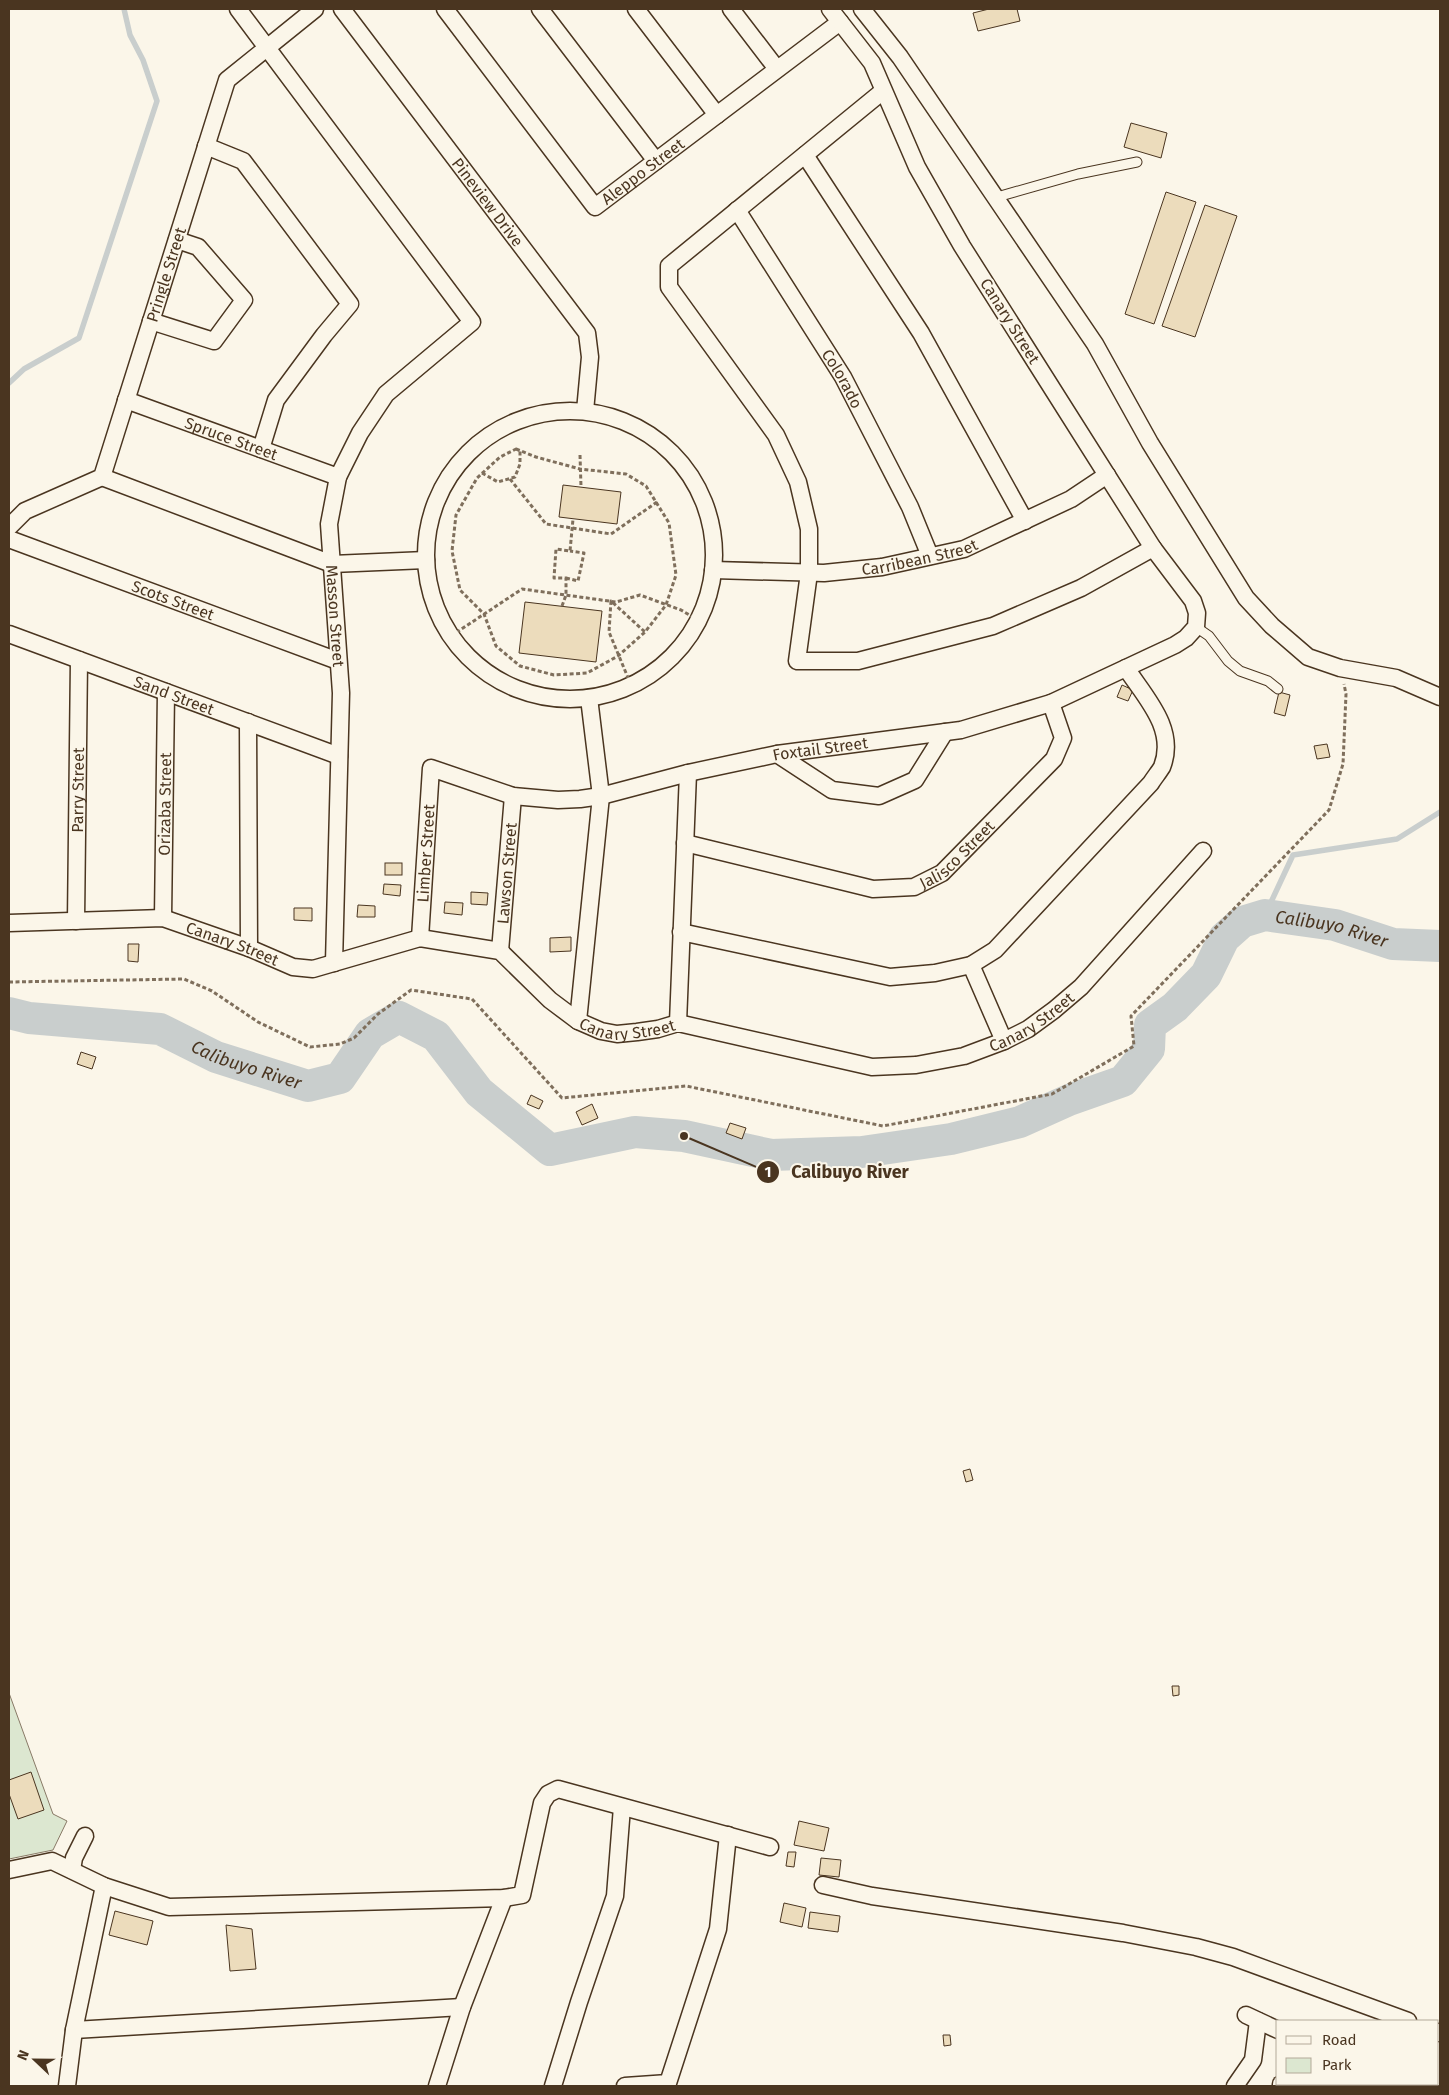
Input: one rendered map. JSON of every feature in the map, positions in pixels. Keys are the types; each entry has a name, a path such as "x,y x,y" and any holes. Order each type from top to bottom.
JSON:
{"street":[{"path":"238,9 268,48"},
{"name":"Pringle Street","path":"102,477 227,80 315,9"},
{"name":"Pineview Drive","path":"342,9 587,333 590,357 585,411"},
{"name":"Aleppo Street","path":"444,9 595,207 777,69 835,15"},
{"path":"540,9 656,161"},
{"path":"636,9 717,115"},
{"path":"731,9 777,69"},
{"path":"862,9 900,57 1095,344 1150,443 1246,598 1299,652 1323,664 1396,678 1440,697"},
{"name":"Canary Street","path":"835,15 872,63 918,167 962,246 1153,548 1193,600 1197,613 1196,627"},
{"name":"Masson Street","path":"268,48 472,322 386,394 360,433 338,477 329,524 341,693 334,963"},
{"path":"883,91 669,266 669,287 776,435 798,482 809,529 808,573 797,661 858,661 992,626 1081,588 1153,548"},
{"path":"206,146 243,161 350,304 324,335 276,400 261,449"},
{"path":"804,155 921,333 1025,521"},
{"name":"Colorado","path":"737,210 843,377 910,507 930,556"},
{"path":"151,321 214,341 244,300 198,248 177,240"},
{"name":"Spruce Street","path":"126,400 338,477"},
{"path":"555,411 585,411 611,416 636,426 664,445 688,471 704,501 712,535 713,570 708,596 698,620 680,647 664,663 631,685 610,693 589,698 549,698 511,686 477,665 450,636 438,612 430,587 426,560 430,523 443,488 464,457 492,433 526,417 555,411"},
{"name":"Carribean Street","path":"713,570 808,573 882,567 964,549 1071,499 1107,474"},
{"path":"9,527 25,511 102,477 332,564 426,560"},
{"name":"Scots Street","path":"9,539 338,661"},
{"name":"Foxtail Street","path":"431,768 513,796 580,800 688,773 777,754 961,730 1051,702 1175,645 1186,638 1196,627"},
{"name":"Sand Street","path":"9,634 339,756"},
{"name":"Parry Street","path":"76,921 79,660"},
{"path":"681,932 890,977 935,973 971,965 995,950 1151,783 1162,767 1166,748 1165,730 1158,715 1126,668"},
{"name":"Orizaba Street","path":"163,918 166,692"},
{"path":"578,1021 602,796 589,698"},
{"name":"Jalisco Street","path":"685,843 873,889 914,887 942,873 1054,759 1063,738 1051,702"},
{"path":"248,722 250,948"},
{"path":"777,754 832,790 879,796 915,780 945,732"},
{"name":"Limber Street","path":"420,938 431,768"},
{"path":"678,1023 688,773"},
{"name":"Lawson Street","path":"500,951 513,796"},
{"name":"Canary Street","path":"9,923 163,918 250,948 293,967 313,969 420,938 500,951 550,1000 578,1021 601,1031 617,1034 658,1029 678,1023 872,1067 916,1065 964,1056 1004,1041 1028,1029 1081,987 1203,851"},
{"path":"971,965 1004,1041"},
{"path":"9,1870 52,1861 104,1886 169,1906 504,1898 522,1895 542,1804 548,1794 558,1789 770,1847"},
{"path":"553,2086 615,1896 622,1807"},
{"path":"625,2086 668,2083 718,1929 728,1835"},
{"path":"72,1870 74,1858 85,1836"},
{"path":"823,1884 872,1896 1123,1933 1196,1947 1233,1957 1405,2020"},
{"path":"67,2086 74,2030 104,1886"},
{"path":"437,2086 462,2007 504,1898"},
{"path":"74,2030 462,2007"},
{"path":"1235,2086 1253,2060 1252,2018 1276,2029"}],"lane":[{"path":"997,198 1078,174 1137,162"},
{"path":"1196,627 1209,636 1228,661 1240,671 1268,682 1278,689"}],"path":[{"path":"516,449 520,450 580,469 626,474 646,486 669,523 676,575 666,605 645,632 618,656 587,673 554,675 520,666 496,646 484,614 460,590 452,551 456,515 476,478 500,457 516,449"},
{"path":"482,474 498,482 515,478 520,464 520,450"},
{"path":"580,455 581,487"},
{"path":"510,479 546,524 574,529 611,534 657,502"},
{"path":"570,551 574,519"},
{"path":"556,549 584,554 578,581 566,578 554,578 556,549"},
{"path":"562,606 566,595 566,578"},
{"path":"450,636 522,589 616,602 640,595 682,610 698,620"},
{"path":"612,601 645,632"},
{"path":"612,601 609,632 631,685"},
{"path":"9,982 184,979 212,991 258,1022 310,1047 340,1044 354,1038 378,1014 411,990 472,999 562,1098 686,1086 883,1126 1052,1094 1134,1046 1132,1016 1330,810 1343,764 1346,694 1340,668"}],"green space":[{"path":"9,1693 53,1814 67,1821 53,1850 9,1859"}],"building":[{"path":"989,9 1017,9 1020,21 978,31 973,13"},
{"path":"1131,123 1167,133 1161,158 1124,147"},
{"path":"1166,192 1196,202 1154,324 1125,314"},
{"path":"1205,205 1237,216 1195,337 1162,326"},
{"path":"563,485 621,492 617,524 559,517"},
{"path":"525,602 602,611 596,662 519,653"},
{"path":"1122,685 1133,690 1128,701 1117,697"},
{"path":"1279,692 1290,695 1285,716 1274,713"},
{"path":"1327,744 1330,757 1317,759 1314,746"},
{"path":"385,863 402,863 402,875 385,875"},
{"path":"384,884 401,885 400,896 383,894"},
{"path":"471,892 488,893 487,905 471,904"},
{"path":"445,902 463,903 462,915 444,913"},
{"path":"358,905 375,906 375,917 357,917"},
{"path":"294,908 312,908 312,921 294,920"},
{"path":"571,937 571,951 550,952 550,938"},
{"path":"128,944 139,944 138,962 128,961"},
{"path":"81,1052 96,1057 92,1069 77,1064"},
{"path":"531,1095 543,1101 539,1109 527,1104"},
{"path":"592,1104 598,1118 582,1125 576,1112"},
{"path":"730,1123 746,1128 742,1139 726,1133"},
{"path":"970,1469 973,1480 966,1482 963,1471"},
{"path":"1172,1686 1179,1686 1179,1695 1173,1696"},
{"path":"31,1772 44,1810 18,1819 9,1794 9,1780"},
{"path":"799,1821 829,1828 824,1851 794,1845"},
{"path":"788,1852 796,1852 794,1867 786,1866"},
{"path":"821,1858 841,1860 839,1877 819,1875"},
{"path":"784,1903 806,1908 802,1927 780,1922"},
{"path":"115,1911 153,1921 147,1945 109,1935"},
{"path":"810,1912 840,1916 838,1932 808,1928"},
{"path":"226,1925 252,1929 256,1969 230,1971"},
{"path":"943,2035 950,2035 951,2045 944,2046"}],"waterway":[{"path":"9,383 24,369 79,338 157,101 143,60 130,35 124,9"},
{"path":"1265,915 1293,855 1397,839 1440,812"},
{"name":"Calibuyo River","path":"9,1013 29,1018 160,1029 216,1057 308,1086 340,1078 370,1034 399,1017 436,1036 479,1092 550,1150 635,1132 684,1136 771,1155 862,1152 951,1139 1020,1122 1069,1100 1123,1081 1149,1049 1150,1025 1175,1007 1206,975 1224,938 1242,922 1265,915 1335,925 1393,944 1440,946"}],"place":[{"name":"Calibuyo River","path":"684,1136"}]}
